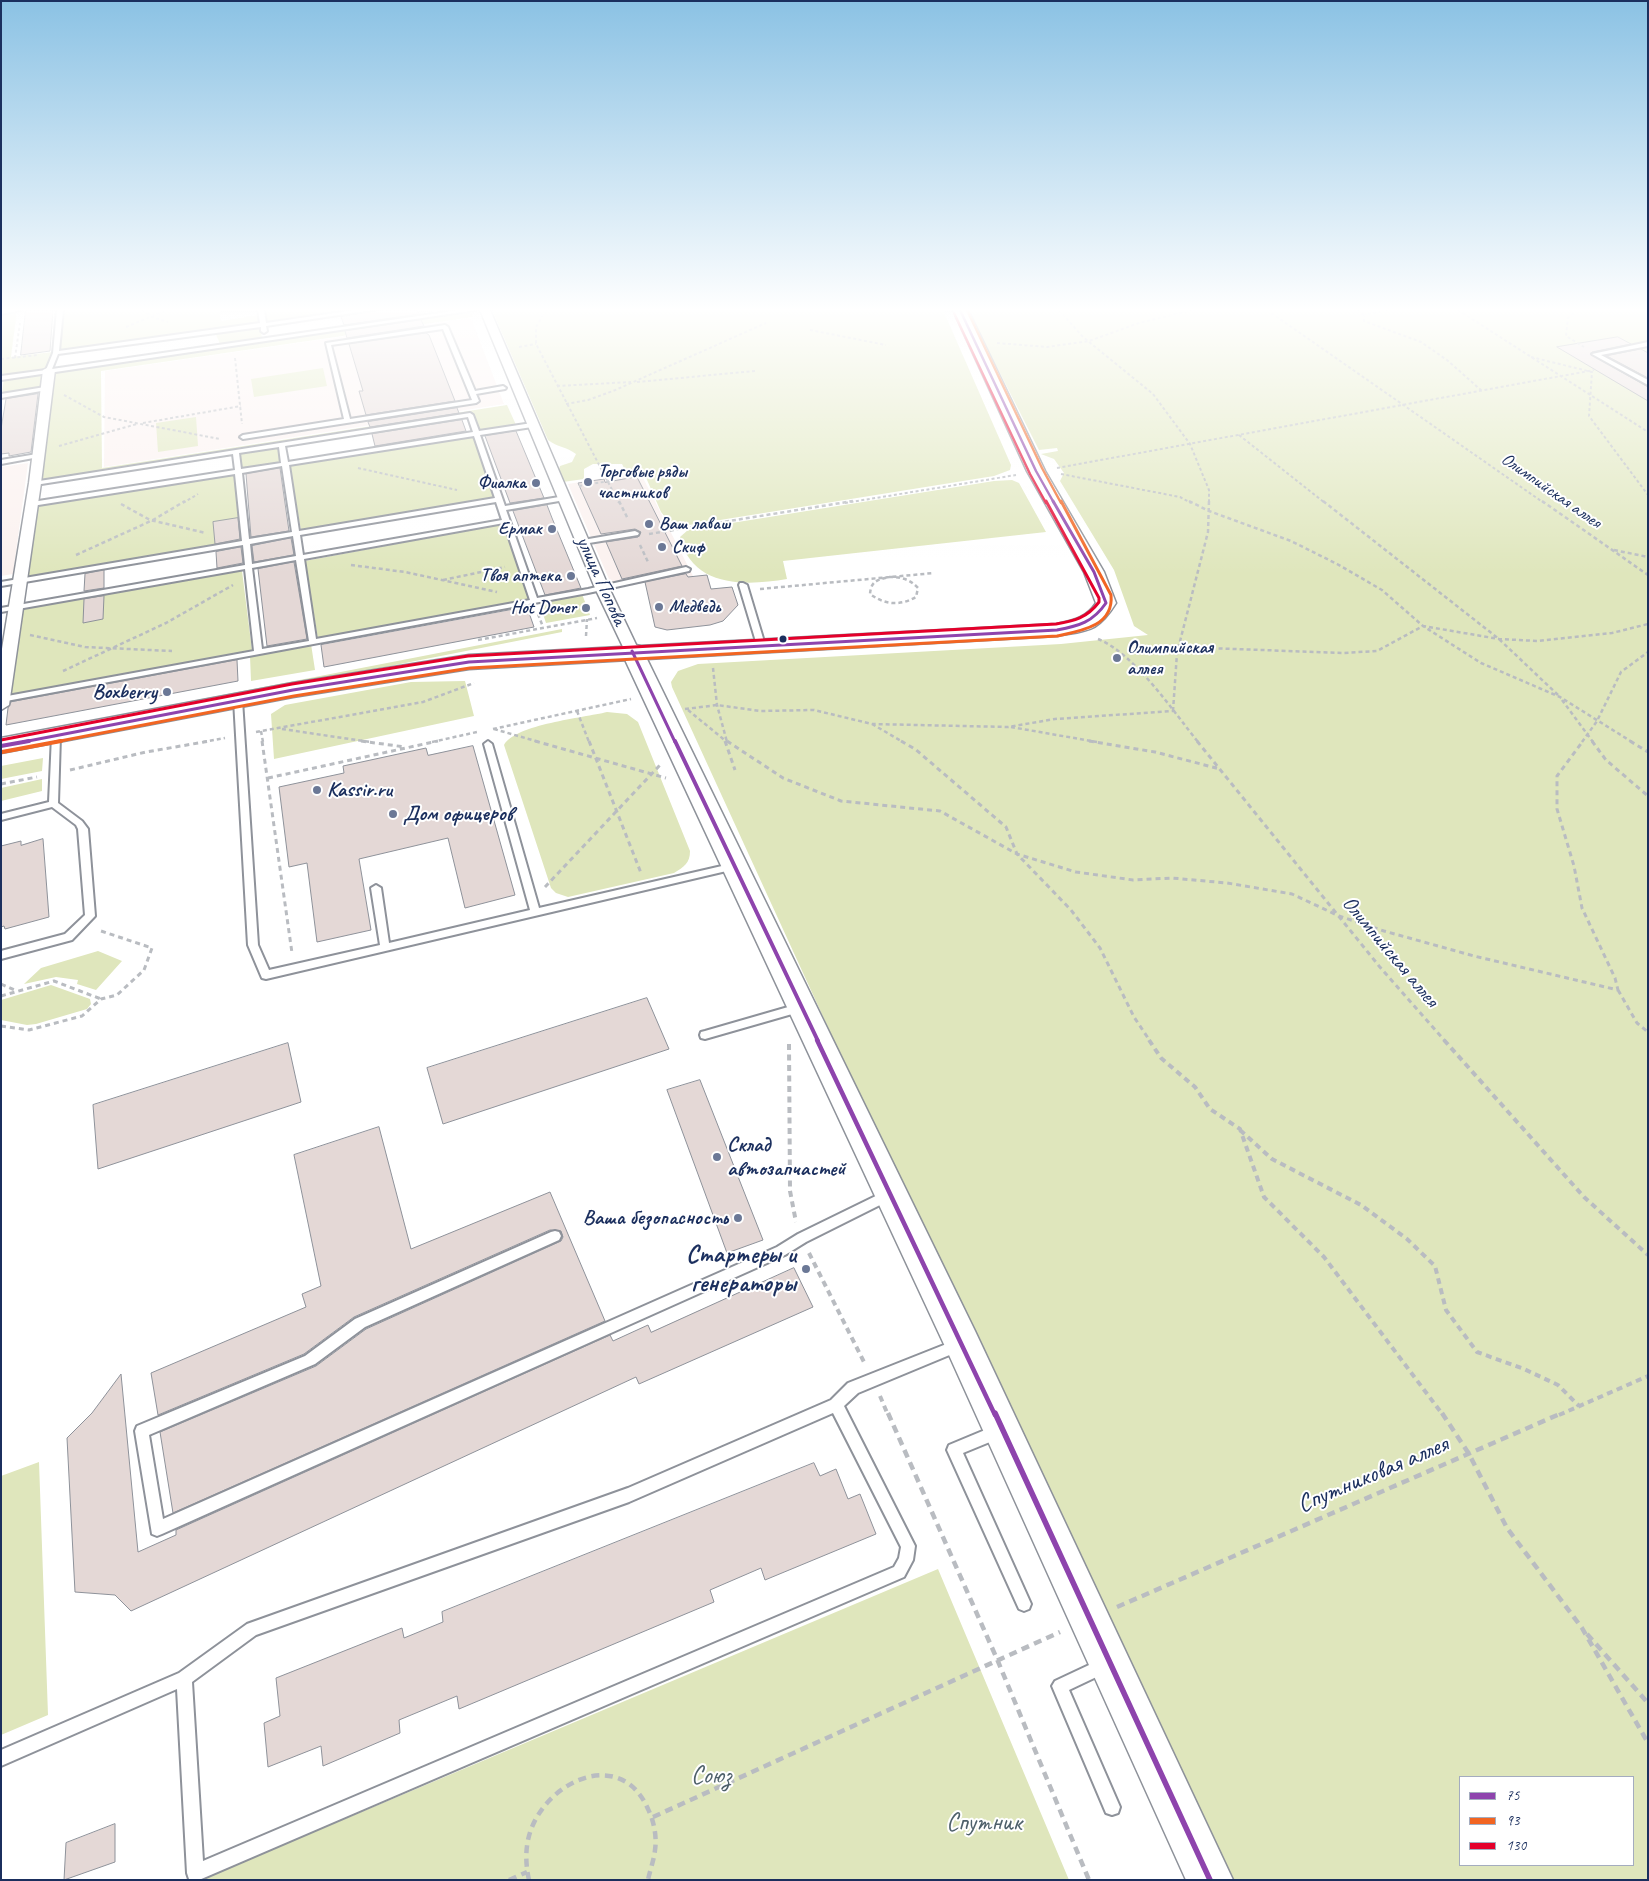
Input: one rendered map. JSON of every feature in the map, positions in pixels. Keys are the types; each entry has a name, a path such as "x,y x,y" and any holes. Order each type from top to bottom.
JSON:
{"main road":[{"path":"1,746 238,700 469,662 1072,628 1086,624 1097,617 1106,603 1105,596 1094,572 1036,471 1001,398"},
{"name":"улица Попова","path":"632,652 650,700 736,866 791,1010 891,1194 1111,1662 1210,1880"}],"street":[{"path":"2,698 5,660 21,580 35,483 45,398"},
{"name":"улица Попова","path":"521,398 602,588 632,652"}],"lane":[{"path":"342,398 348,421"},
{"path":"243,437 476,402 474,398"},
{"path":"35,483 470,415 534,601"},
{"path":"32,504 532,426"},
{"path":"282,444 313,642"},
{"path":"236,452 258,652"},
{"path":"1,468 2,462 38,454"},
{"path":"502,509 565,498"},
{"path":"1,584 499,499"},
{"path":"1,610 506,521"},
{"path":"583,542 635,533"},
{"path":"2,698 534,601 686,569"},
{"path":"744,588 760,645"},
{"path":"238,700 253,945 266,975 736,866"},
{"path":"53,804 56,736"},
{"path":"488,744 536,913"},
{"path":"1,817 53,804"},
{"path":"1,956 68,937 84,925 90,916 82,826 53,804"},
{"path":"376,888 385,948"},
{"path":"705,1035 791,1010"},
{"path":"555,1236 360,1323 310,1360 142,1431 157,1529 781,1251 802,1238 891,1194"},
{"path":"1,1758 184,1678 252,1629 629,1494 836,1405 853,1388 962,1344"},
{"path":"184,1678 195,1874 899,1572 906,1560 908,1546 836,1405"},
{"path":"1003,1430 954,1450 1024,1604"},
{"path":"1111,1662 1060,1686 1112,1807"}],"path":[{"path":"67,398 104,417 206,435 243,445 240,398"},
{"path":"563,398 606,478"},
{"path":"566,404 591,398"},
{"path":"1008,727 1056,719 1174,711 1177,653 1208,532 1209,490 1190,444 1155,398"},
{"name":"Олимпийская аллея","path":"1394,398 1648,575"},
{"path":"645,535 1036,471 1447,398"},
{"path":"1590,398 1589,416 1648,495"},
{"path":"1593,398 1648,432"},
{"path":"38,454 140,424 241,406"},
{"path":"1238,435 1499,639 1560,697 1606,760 1648,796"},
{"path":"318,459 499,499"},
{"path":"1036,471 1074,475 1150,493 1180,497 1209,511 1291,541 1337,564 1382,590 1423,626 1481,663 1560,697 1648,752"},
{"path":"74,556 153,520 238,472"},
{"path":"574,487 608,481"},
{"path":"107,492 129,512 153,520 246,542"},
{"path":"1610,549 1648,558"},
{"path":"348,564 405,572 534,601"},
{"path":"439,580 521,564"},
{"path":"744,588 934,573"},
{"path":"889,577 904,578 915,584 918,588 916,597 898,604 889,604 870,594 871,585 875,581 889,577"},
{"path":"61,672 166,623 250,578"},
{"path":"1177,653 1207,648 1343,653 1377,651 1423,626 1499,639 1538,641 1612,633 1648,624"},
{"name":"Олимпийская аллея","path":"1072,628 1108,642 1144,675 1379,966 1584,1197 1648,1255"},
{"path":"12,631 85,647 179,652"},
{"path":"711,648 717,705 735,770"},
{"path":"1648,652 1621,672 1597,721 1557,776 1557,809 1574,866 1582,908 1615,978 1618,990 1637,1023 1648,1032"},
{"path":"1,784 55,774 146,752 423,702 481,681"},
{"path":"650,700 727,742 776,774 803,786 842,801 940,811 1017,854 1076,872 1133,880 1172,878 1208,881 1292,894 1339,916 1474,956 1618,990"},
{"path":"489,730 577,710 650,700 717,705 760,711 814,710 872,724 1008,727 1155,752 1220,769"},
{"path":"577,710 647,887"},
{"path":"872,724 915,749 1006,827 1017,854 1071,910 1100,948 1134,1016 1161,1058 1195,1087 1210,1109 1240,1129 1272,1159 1361,1205 1407,1239 1435,1266 1446,1310 1477,1352 1524,1369 1558,1385 1579,1406"},
{"path":"279,728 408,747"},
{"path":"494,729 667,779"},
{"path":"262,731 294,968"},
{"path":"268,778 484,731"},
{"path":"533,900 665,759"},
{"path":"1,1026 29,1030 82,1016 101,999 117,995 144,970 152,948 84,925"},
{"path":"1,996 54,981 101,999"},
{"path":"1,984 17,992"},
{"path":"791,1010 786,1025 789,1043 790,1191 794,1216 802,1238 873,1381 997,1659 1089,1880"},
{"path":"1240,1129 1264,1197 1324,1256 1427,1391 1469,1454 1508,1528 1582,1628 1648,1703"},
{"name":"Спутниковая аллея","path":"1114,1608 1648,1376"},
{"path":"1582,1628 1648,1743"},
{"path":"653,1817 997,1659 1068,1629"},
{"path":"529,1880 527,1872 527,1845 535,1820 549,1799 566,1783 587,1774 608,1774 627,1781 644,1796 653,1817 657,1842 653,1867 648,1880"},
{"path":"509,1880 527,1872"}],"shaded area":[{"path":"105,398 502,398 504,404 104,467"},
{"path":"28,463 13,574 1,576 1,467"},
{"path":"640,472 693,576 612,586 568,484"}],"green space":[{"path":"47,398 101,398 102,468 507,405 517,427 480,433 472,414 38,482"},
{"path":"530,398 982,398 1011,465 1010,470 994,476 689,525 672,526 661,512 644,473 626,472 622,464 593,464 584,469 584,479 563,482 558,473 560,466 572,462 576,454 548,440"},
{"path":"1013,398 1648,398 1648,1880 1231,1880 875,1130 672,687 671,682 678,671 698,664 1061,644 1148,635 1134,626 1114,570 1060,481 1064,473 1054,459 1041,454 1058,451 1057,448 1039,450"},
{"path":"196,417 198,446 158,452 156,423"},
{"path":"473,437 496,498 301,530 289,466"},
{"path":"280,446 281,464 240,471 239,452"},
{"path":"236,474 243,541 24,577 35,506"},
{"path":"1012,480 1019,483 1046,532 783,561 787,579 755,583 723,580 708,575 696,566 686,554 680,537 688,530 994,481"},
{"path":"502,524 532,599 318,639 305,561"},
{"path":"242,571 252,650 7,696 21,609"},
{"path":"582,594 590,615 546,623 539,602"},
{"path":"562,629 562,632 1,743 1,738"},
{"path":"311,644 315,670 251,681 250,656"},
{"path":"465,681 474,716 274,759 271,714 285,705 411,682"},
{"path":"607,712 627,714 638,722 690,855 686,864 674,873 568,897 556,893 551,888 504,745 511,738 536,727"},
{"path":"43,758 42,771 1,779 1,766"},
{"path":"42,779 42,791 1,801 1,788"},
{"path":"98,951 122,961 96,990 77,984 78,980 56,977 24,984 41,968"},
{"path":"51,985 90,999 91,1004 87,1009 36,1024 27,1025 1,1020 1,1000"},
{"path":"39,1462 48,1715 1,1735 1,1476"},
{"name":"Союз","path":"938,1569 1069,1880 200,1880"}],"building":[{"path":"38,398 31,452 9,456 9,453 1,454 1,429 6,399"},
{"path":"361,398 454,398 455,401 366,415"},
{"path":"457,408 459,413 370,427 368,422"},
{"path":"462,420 466,431 375,446 372,434"},
{"path":"516,431 544,498 510,503 485,436"},
{"path":"280,468 289,531 251,537 246,474"},
{"path":"637,477 682,566 622,579 606,542 638,537 641,532 635,529 601,534 578,483 604,479 605,482"},
{"path":"547,505 581,588 545,595 513,511"},
{"path":"238,518 240,539 215,544 213,522"},
{"path":"291,538 294,555 254,562 252,546"},
{"path":"241,547 243,563 217,568 216,552"},
{"path":"294,562 307,639 267,646 258,569"},
{"path":"104,570 104,588 84,591 85,574"},
{"path":"686,574 688,577 707,575 711,589 732,587 738,605 723,621 710,625 667,630 655,627 645,582"},
{"path":"104,596 103,619 83,623 84,599"},
{"path":"527,607 534,627 324,667 321,645"},
{"path":"237,660 238,681 6,725 8,708 11,702"},
{"path":"473,746 515,895 465,908 448,838 359,859 371,930 317,942 307,863 289,867 279,787 344,773 343,766 426,748 428,755"},
{"path":"43,839 49,917 5,929 4,926 1,927 1,846 21,841 21,845"},
{"path":"647,998 669,1049 443,1124 427,1068"},
{"path":"288,1043 301,1102 98,1169 93,1105"},
{"path":"700,1080 763,1240 727,1253 667,1090"},
{"path":"379,1127 411,1249 550,1192 605,1321 173,1513 160,1432 316,1366 366,1329 561,1241 563,1237 561,1231 550,1230 354,1317 304,1354 158,1415 151,1373 306,1307 302,1294 321,1286 294,1155"},
{"path":"794,1268 813,1307 639,1384 636,1377 131,1611 115,1595 75,1592 67,1438 92,1413 121,1374 138,1552 176,1535 176,1530 610,1335 613,1341 648,1325 651,1332"},
{"path":"814,1463 820,1476 836,1469 848,1499 860,1494 876,1534 765,1580 761,1568 710,1590 714,1602 459,1709 457,1696 399,1720 400,1733 323,1766 321,1746 268,1767 264,1723 280,1716 276,1678 402,1628 404,1638 443,1622 442,1612"},
{"path":"115,1824 115,1862 64,1880 66,1843"}],"transit line":[{"name":"130","path":"1,740 292,684 468,656 1056,624 1086,616 1095,608 1099,598 1088,575 1030,474 994,398"},
{"name":"75","path":"1,746 293,690 469,662 1057,630 1086,623 1096,616 1106,603 1094,572 1036,471 1001,398"},
{"name":"93","path":"2,752 294,696 470,668 1057,636 1088,630 1101,622 1112,605 1111,595 1099,569 1042,468 1009,398"},
{"name":"75","path":"632,651 962,1343 1210,1880"}],"place":[{"name":"Торговые ряды частников","path":"588,482"},
{"name":"Фиалка","path":"536,483"},
{"name":"Ваш лаваш","path":"649,524"},
{"name":"Ермак","path":"552,529"},
{"name":"Скиф","path":"662,547"},
{"name":"Твоя аптека","path":"571,576"},
{"name":"Медведь","path":"659,607"},
{"name":"Hot Doner","path":"586,608"},
{"name":"Олимпийская аллея","path":"1117,658"},
{"name":"Boxberry","path":"167,692"},
{"name":"Kassir.ru","path":"317,790"},
{"name":"Дом офицеров","path":"393,814"},
{"name":"Склад автозапчастей","path":"717,1157"},
{"name":"Ваша безопасность","path":"738,1218"},
{"name":"Стартеры и генераторы","path":"806,1269"}],"park label":[{"name":"Спутник","path":"984,1823"}]}
